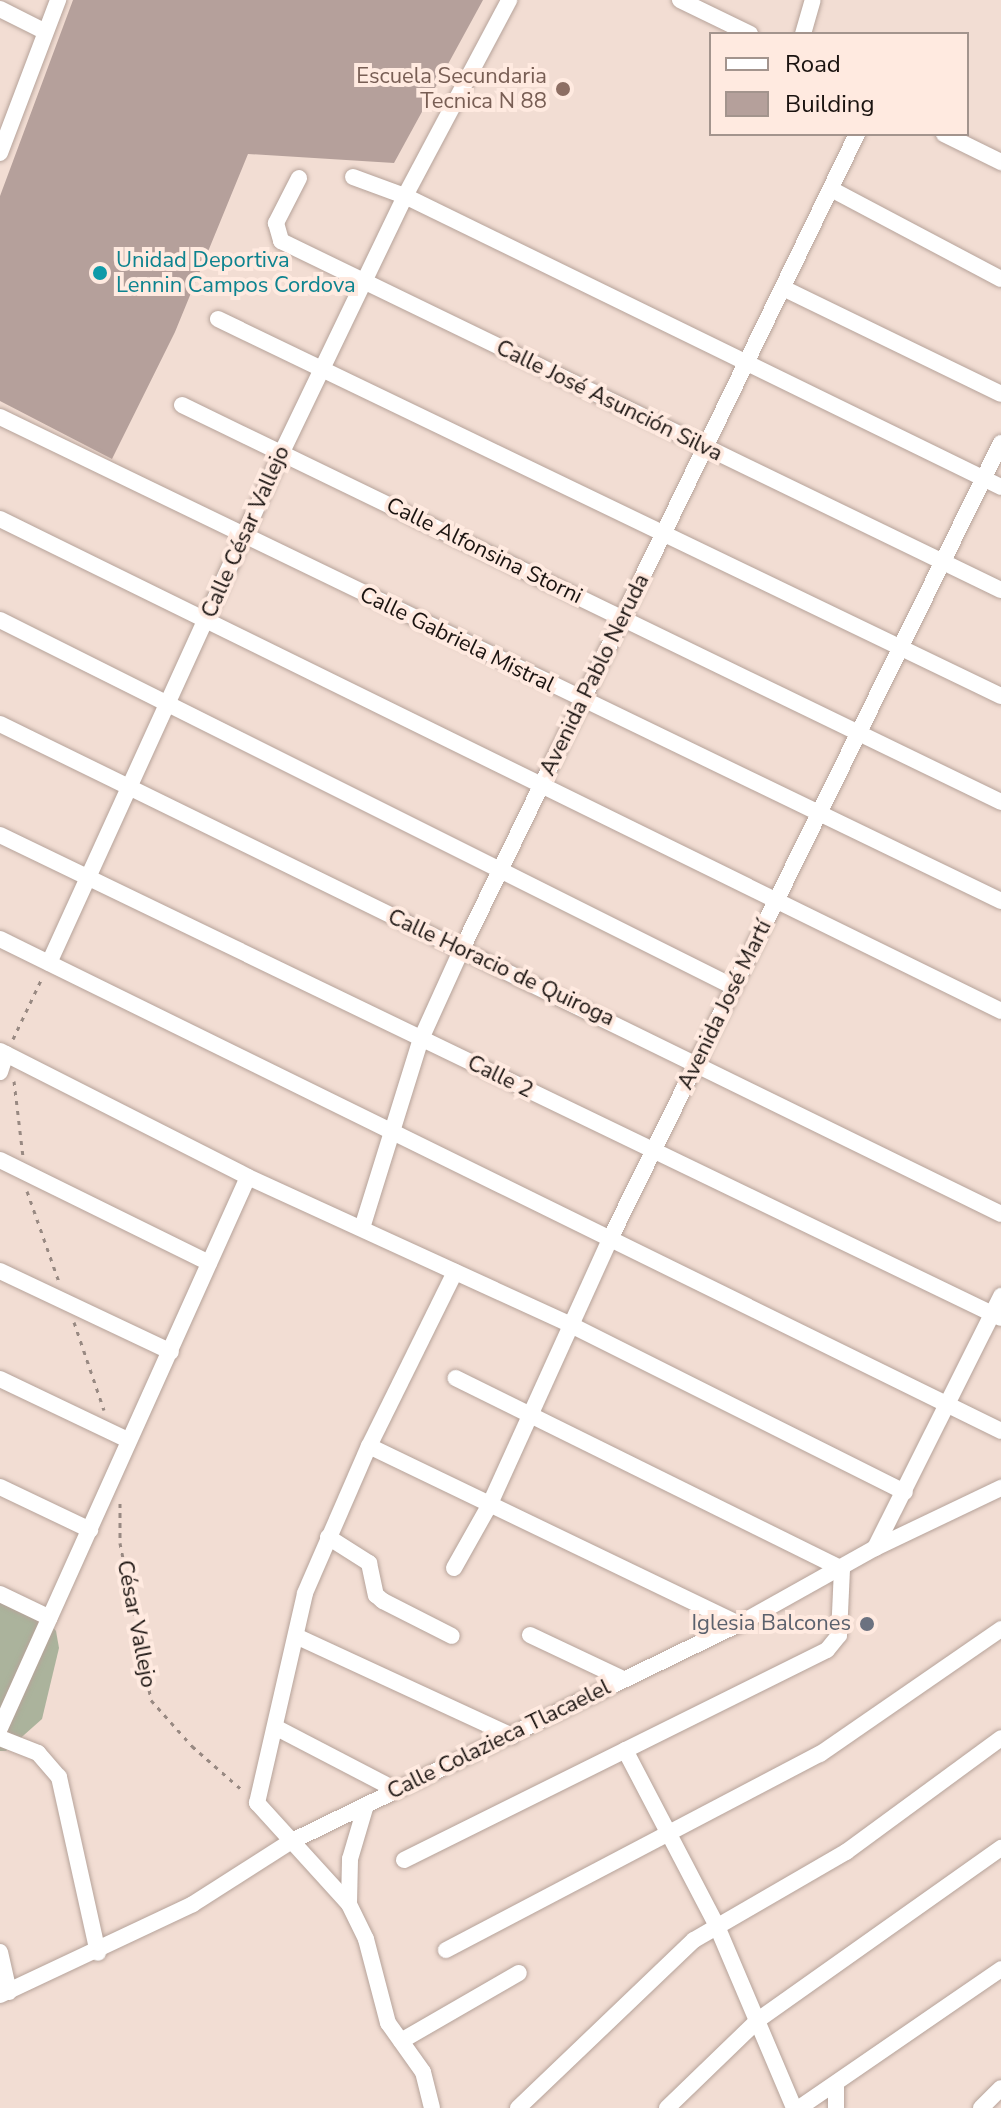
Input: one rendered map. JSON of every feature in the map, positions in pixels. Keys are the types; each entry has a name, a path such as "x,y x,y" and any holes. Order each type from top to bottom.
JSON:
{"street":[{"path":"0,153 8,111 58,0"},
{"name":"Calle César Vallejo","path":"49,963 282,452 366,283 405,196 509,0"},
{"path":"680,0 746,32"},
{"path":"804,32 813,0"},
{"path":"0,9 46,32"},
{"name":"Avenida Pablo Neruda","path":"362,1228 421,1039 856,136"},
{"path":"948,136 1001,162"},
{"path":"353,177 405,196 1001,487"},
{"name":"Calle José Asunción Silva","path":"299,178 275,232 281,241 1001,590"},
{"path":"831,189 1001,279"},
{"path":"783,288 1001,394"},
{"path":"218,319 1001,696"},
{"name":"Calle Alfonsina Storni","path":"182,405 1001,802"},
{"name":"Calle Gabriela Mistral","path":"0,417 1001,901"},
{"name":"Avenida José Martí","path":"454,1568 489,1506 609,1241 1001,443"},
{"path":"7,522 205,622 542,784 775,903 1001,1011"},
{"path":"0,620 166,706 502,868 734,987"},
{"name":"Calle Horacio de Quiroga","path":"0,724 461,951 698,1061 1001,1214"},
{"name":"Calle 2","path":"0,835 997,1315"},
{"path":"0,939 391,1129 609,1241 949,1402 1001,1431"},
{"path":"2,1061 573,1326 905,1492"},
{"path":"0,1160 209,1263"},
{"path":"0,1728 90,1530 121,1438 171,1352 248,1177"},
{"path":"0,1271 171,1352"},
{"path":"432,2108 423,2072 388,2023 379,1977 349,1904 257,1803 298,1637 305,1593 369,1446 455,1272"},
{"path":"875,1548 997,1315 1001,1296"},
{"path":"404,1860 835,1644 842,1569 456,1378"},
{"path":"0,1379 121,1438"},
{"path":"369,1446 739,1624"},
{"path":"0,1487 90,1530"},
{"name":"Calle Colazieca Tlacaelel","path":"4,1993 98,1953 193,1904 290,1842 739,1624 875,1548 1001,1488"},
{"path":"328,1537 369,1563 376,1595 383,1601 452,1636"},
{"path":"0,1594 50,1618"},
{"path":"446,1950 820,1754 1001,1629"},
{"path":"530,1635 623,1679"},
{"path":"298,1637 512,1736"},
{"path":"277,1728 396,1790"},
{"path":"0,1738 38,1753 59,1777 98,1953"},
{"path":"518,2108 676,1955 716,1924 846,1852 1001,1738"},
{"path":"625,1750 673,1833 796,2108 836,2084 1001,1969"},
{"path":"349,1904 350,1859 366,1805"},
{"path":"667,2108 758,2020 1001,1848"},
{"path":"0,1952 4,1993"},
{"path":"401,2041 519,1973"},
{"path":"836,2084 836,2108"},
{"path":"985,2107 1001,2088"}],"path":[{"path":"49,963 2,1061 18,1086 28,1205 121,1438"},
{"name":"César Vallejo","path":"120,1496 120,1543 151,1700 192,1746 257,1803"}],"green space":[{"path":"0,1594 45,1617 56,1631 59,1648 42,1719 6,1751 0,1751"}],"building":[{"name":"Unidad Deportiva Lennin Campos Cordova","path":"73,0 483,0 394,163 248,154 175,332 112,459 0,401 0,196"}],"place":[{"name":"Escuela Secundaria Tecnica N 88","path":"563,89"},
{"name":"Unidad Deportiva Lennin Campos Cordova","path":"100,273"},
{"name":"Iglesia Balcones","path":"867,1624"}]}
